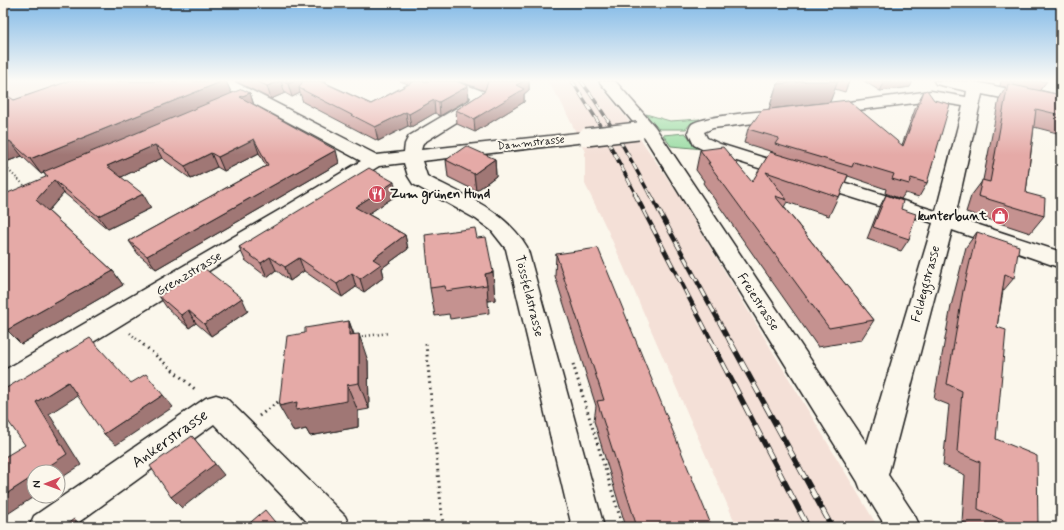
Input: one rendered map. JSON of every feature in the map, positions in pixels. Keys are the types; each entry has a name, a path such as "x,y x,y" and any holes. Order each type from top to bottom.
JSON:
{"street":[{"path":"270,106 374,161 413,155 413,143 418,137 472,106"},
{"name":"Freiestrasse","path":"625,106 644,131 904,527"},
{"path":"854,106 710,124 698,128 696,132 700,141 714,148 944,220 1061,260"},
{"name":"Feldeggstrasse","path":"872,480 944,220 971,106"},
{"name":"Dammstrasse","path":"413,155 644,131"},
{"name":"Tössfeldstrasse","path":"413,155 417,175 420,180 483,214 498,226 516,247 588,527"},
{"name":"Grenzstrasse","path":"3,384 114,319 374,161"},
{"name":"Ankerstrasse","path":"45,527 216,407 334,527"}],"path":[{"path":"3,165 28,189"},
{"path":"114,319 216,407"},
{"path":"352,338 389,333"},
{"path":"426,344 443,527"},
{"path":"572,361 623,527"},
{"path":"240,431 283,398"}],"shaded area":[{"path":"3,106 12,106 3,109"},
{"path":"563,106 616,106 627,119 680,197 878,527 737,527 608,231 585,184 585,151"}],"green space":[{"path":"646,114 670,121 700,119 691,123 686,129 660,129 657,128"},
{"path":"685,133 695,144 704,149 671,146 663,135"}],"building":[{"path":"3,106 162,106 30,159 10,141 3,144"},
{"path":"202,106 256,106 336,150 147,256 129,241 268,165 254,139 218,157 211,153 185,166 155,145 107,166 143,194 98,216 54,180 36,200 113,271 7,330 3,325 3,195 48,176 43,172"},
{"path":"334,106 424,106 409,114 406,112 375,127"},
{"path":"463,106 496,106 474,119 456,110"},
{"path":"799,106 855,106 903,146 918,106 949,106 927,183 911,178 909,184 892,179 894,174 854,162 852,167 775,144 779,138 748,129 762,110"},
{"path":"1004,106 1061,106 1061,115 1036,109 1026,193 1045,198 1044,216 978,196 982,180 990,182"},
{"path":"466,146 495,159 474,174 446,160"},
{"path":"723,147 752,182 770,152 848,175 839,197 766,172 787,200 775,196 874,320 829,328 700,150"},
{"path":"369,168 394,182 355,207 405,235 373,259 381,264 360,279 352,273 337,284 299,258 285,267 270,257 261,263 239,247"},
{"path":"886,195 903,201 901,209 916,214 909,239 873,227"},
{"path":"475,228 477,238 486,237 493,272 485,274 487,285 446,291 445,286 430,288 425,235"},
{"path":"977,232 1019,246 1014,278 1005,274 997,327 1006,330 996,439 1037,456 1038,527 1017,527 978,509 980,462 957,452 962,391 947,384 963,291"},
{"path":"598,248 712,527 637,527 597,401 604,400 556,254"},
{"path":"204,268 242,298 204,324 188,310 181,315 159,296"},
{"path":"349,321 349,335 359,334 359,383 347,385 347,401 296,410 297,402 279,406 287,336 305,333 305,328"},
{"path":"90,338 131,383 146,374 163,395 104,434 68,382 36,402 67,454 52,464 26,464 26,481 3,496 3,458 25,445 3,414 3,390"},
{"path":"192,436 215,464 171,497 150,466"},
{"path":"265,510 279,527 245,527"},
{"path":"74,519 79,527 63,527"}],"railway":[{"path":"588,106 597,120 636,195"},
{"path":"598,106 626,151 650,195"},
{"path":"635,194 712,342"},
{"path":"650,194 730,342"},
{"path":"711,341 808,527"},
{"path":"730,341 832,527"}],"place":[{"name":"Zum grünen Hund","path":"377,194"},
{"name":"kunterbunt","path":"1000,216"}]}
